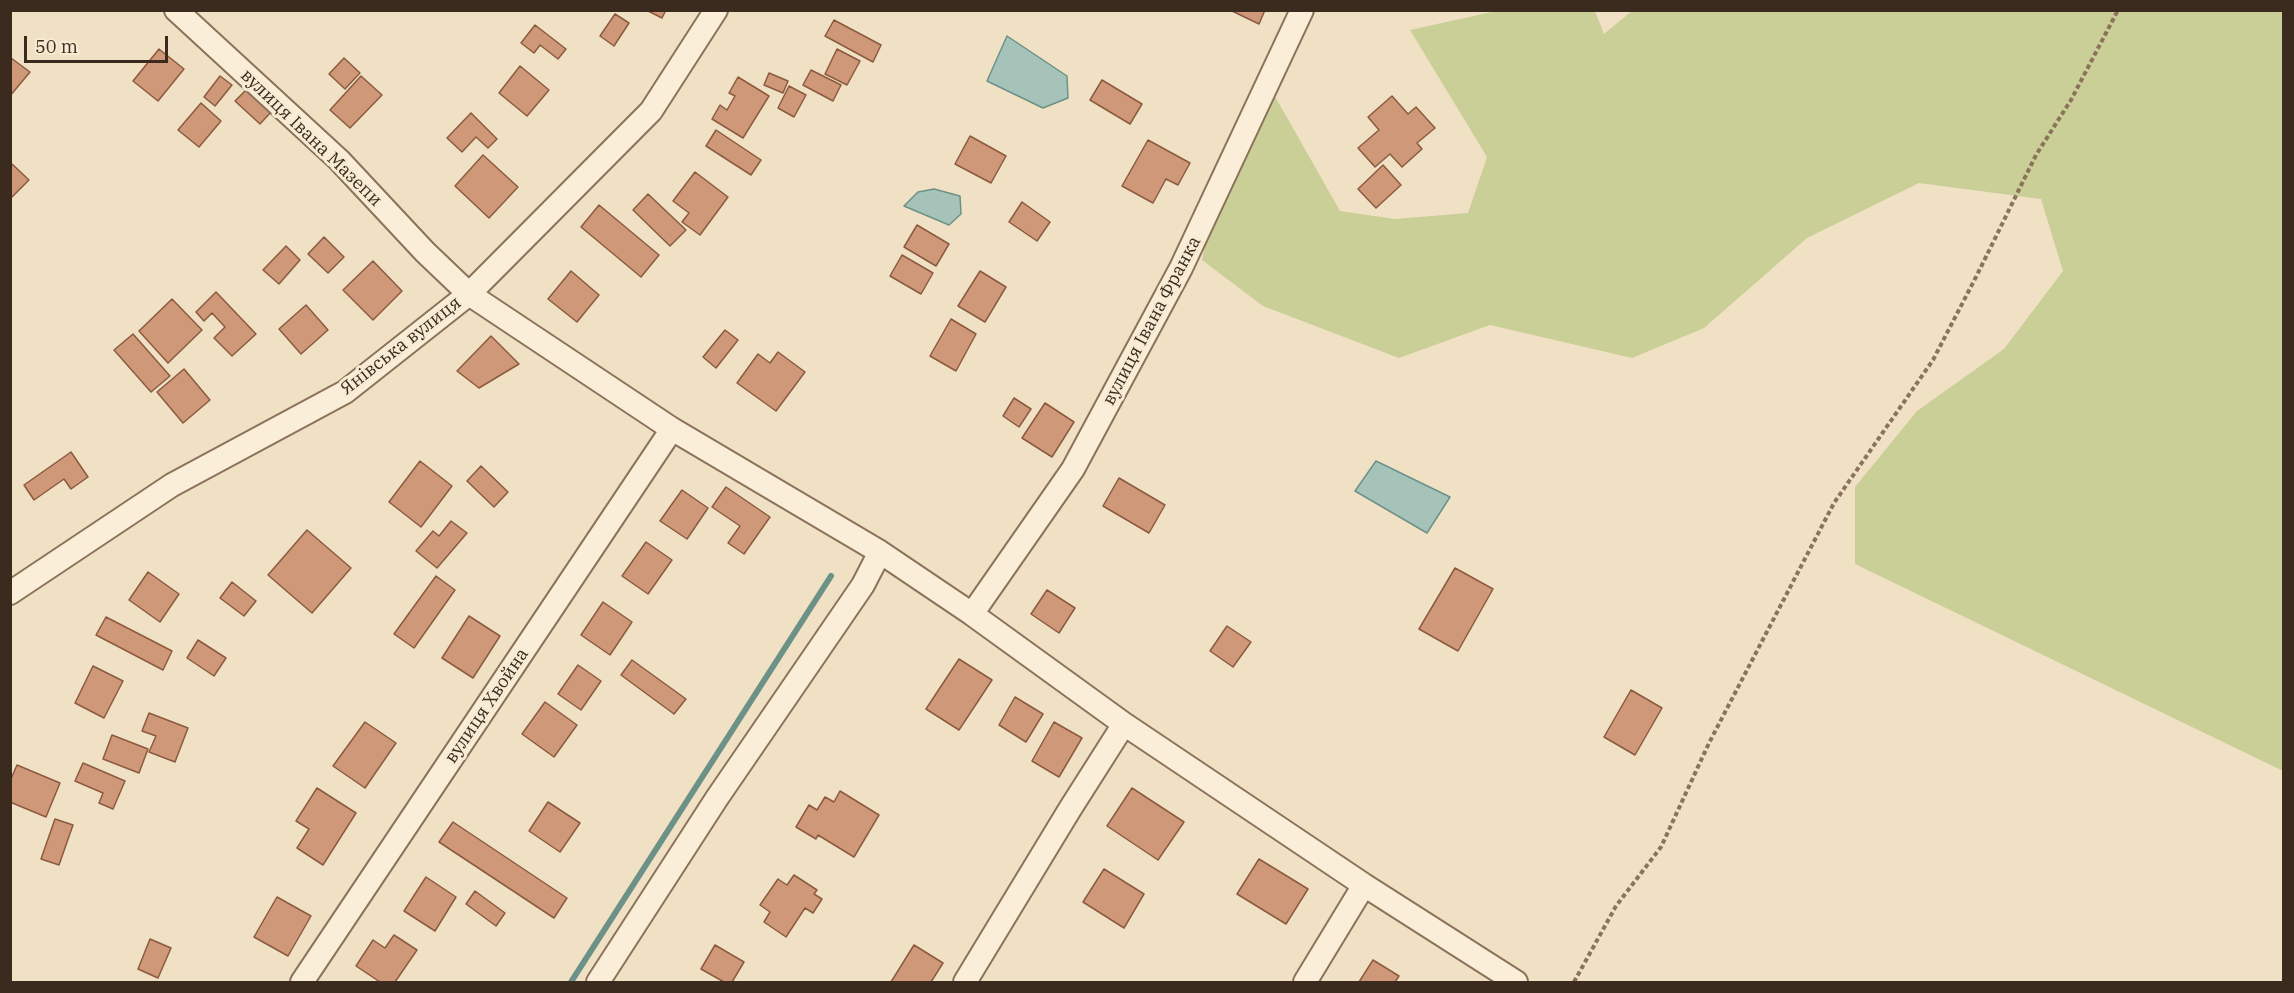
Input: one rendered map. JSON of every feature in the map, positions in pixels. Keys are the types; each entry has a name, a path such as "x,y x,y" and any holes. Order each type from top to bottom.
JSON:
{"street":[{"name":"вулиця Івана Мазепи","path":"176,10 339,160 425,252 469,294 672,429 880,552 972,614 1124,724 1364,885 1516,982"},
{"name":"Янівська вулиця","path":"10,592 172,485 345,392 469,294 651,111 716,10"},
{"name":"вулиця Івана Франка","path":"972,614 1073,469 1181,268 1302,10"},
{"name":"вулиця Хвойна","path":"302,982 672,429"},
{"path":"598,982 717,798 863,585 880,552"},
{"path":"965,982 1124,724"},
{"path":"1305,982 1364,885"}],"path":[{"path":"1574,982 1616,906 1661,847 1709,742 1834,502 1933,360 2036,155 2071,100 2118,10"}],"green space":[{"path":"1501,10 1595,11 1604,34 1633,10 2283,11 2283,771 1855,564 1855,487 1917,411 2004,349 2063,271 2041,199 1919,183 1807,238 1704,328 1632,358 1490,325 1399,358 1263,306 1202,260 1218,180 1268,84 1340,211 1395,219 1468,213 1487,157 1410,30"}],"water":[{"path":"1007,36 1067,76 1068,98 1043,108 987,81"},
{"path":"934,189 960,196 961,214 949,225 904,206 918,192"},
{"path":"1376,461 1450,497 1427,533 1355,491"}],"building":[{"path":"646,10 666,10 662,18"},
{"path":"1230,10 1265,10 1259,24"},
{"path":"615,14 629,23 614,46 600,36"},
{"path":"834,20 881,45 873,62 825,36"},
{"path":"535,25 566,49 558,59 540,45 534,53 521,43"},
{"path":"159,49 184,69 158,101 133,81"},
{"path":"837,49 860,61 847,85 825,74"},
{"path":"344,58 360,73 345,89 329,74"},
{"path":"10,59 30,72 10,96"},
{"path":"520,66 549,90 527,116 499,93"},
{"path":"811,70 841,85 833,101 803,85"},
{"path":"769,73 788,81 783,93 764,85"},
{"path":"220,76 232,85 215,106 204,97"},
{"path":"361,76 382,95 350,128 330,110"},
{"path":"738,77 769,96 743,138 712,119 720,105 727,110 735,96 729,93"},
{"path":"1102,80 1142,104 1130,124 1090,100"},
{"path":"789,86 806,95 794,117 778,108"},
{"path":"246,90 271,112 260,124 235,101"},
{"path":"1392,96 1408,114 1416,107 1435,128 1417,143 1422,149 1402,167 1390,154 1375,167 1358,148 1379,130 1368,117"},
{"path":"201,103 221,121 199,147 178,130"},
{"path":"471,113 497,139 488,148 476,137 462,152 447,138"},
{"path":"716,130 761,160 751,175 706,146"},
{"path":"970,136 1006,156 991,183 955,164"},
{"path":"1148,140 1190,163 1178,185 1166,179 1153,203 1122,186"},
{"path":"483,155 518,187 489,218 455,186"},
{"path":"12,164 29,180 10,199 10,166"},
{"path":"1383,165 1401,185 1376,208 1358,189"},
{"path":"695,172 728,197 700,235 682,222 689,213 673,201"},
{"path":"648,194 686,230 670,246 633,210"},
{"path":"1022,202 1050,222 1037,241 1009,222"},
{"path":"599,205 659,255 641,277 581,227"},
{"path":"917,225 949,244 936,266 904,247"},
{"path":"324,237 344,257 328,273 308,254"},
{"path":"286,246 300,260 279,284 263,270"},
{"path":"902,255 933,273 921,294 890,276"},
{"path":"373,261 402,291 373,320 343,290"},
{"path":"571,271 599,295 577,322 548,299"},
{"path":"980,271 1006,287 985,322 958,306"},
{"path":"216,292 256,334 232,356 214,338 225,327 212,313 204,321 196,312"},
{"path":"172,299 202,330 168,363 139,331"},
{"path":"306,305 328,330 301,354 279,329"},
{"path":"951,319 976,334 956,371 930,356"},
{"path":"725,330 738,340 716,368 703,357"},
{"path":"133,334 170,376 151,392 114,350"},
{"path":"491,336 519,364 479,388 457,371"},
{"path":"778,352 805,372 776,411 737,383 758,354 770,363"},
{"path":"184,369 210,400 183,423 157,392"},
{"path":"1014,398 1031,409 1019,427 1003,416"},
{"path":"1045,403 1074,422 1052,457 1022,438"},
{"path":"71,452 88,477 71,489 64,479 34,500 24,485"},
{"path":"420,461 452,486 421,527 389,502"},
{"path":"481,466 508,492 494,507 467,481"},
{"path":"1119,478 1165,505 1149,533 1103,506"},
{"path":"726,487 770,517 744,554 728,543 740,526 712,507"},
{"path":"682,490 708,508 687,539 660,521"},
{"path":"451,521 467,533 437,568 416,551 433,531 439,536"},
{"path":"307,530 351,568 312,613 268,575"},
{"path":"646,542 672,560 648,594 622,576"},
{"path":"1455,568 1493,589 1458,651 1419,629"},
{"path":"148,572 179,594 160,622 129,600"},
{"path":"436,576 455,590 414,648 394,634"},
{"path":"232,582 256,601 244,616 220,598"},
{"path":"1047,590 1075,608 1059,633 1031,614"},
{"path":"603,602 632,622 610,655 581,635"},
{"path":"469,616 500,636 473,678 442,658"},
{"path":"106,617 172,651 163,670 96,635"},
{"path":"1227,626 1251,642 1233,667 1210,651"},
{"path":"198,640 226,658 214,676 187,658"},
{"path":"959,659 992,680 959,730 926,709"},
{"path":"632,660 686,699 674,714 621,675"},
{"path":"578,665 601,681 581,710 558,694"},
{"path":"93,666 123,681 104,718 75,703"},
{"path":"1631,690 1662,708 1635,755 1604,737"},
{"path":"1015,697 1043,714 1026,742 999,725"},
{"path":"545,702 577,725 554,757 522,734"},
{"path":"149,713 188,728 175,762 149,752 156,736 142,731"},
{"path":"365,722 396,743 365,788 333,766"},
{"path":"1054,722 1082,738 1059,777 1032,761"},
{"path":"112,735 148,749 139,773 103,759"},
{"path":"83,763 125,781 113,809 99,803 103,793 75,781"},
{"path":"17,765 60,783 46,817 10,802 10,781"},
{"path":"317,788 356,813 323,865 297,848 309,829 296,821"},
{"path":"1132,788 1184,822 1158,860 1107,826"},
{"path":"840,791 879,815 854,857 818,835 816,839 796,827 809,805 817,810 825,797 834,802"},
{"path":"548,802 580,823 560,852 529,831"},
{"path":"55,819 73,825 59,865 41,859"},
{"path":"453,822 567,898 554,918 439,842"},
{"path":"1259,859 1308,889 1286,924 1237,894"},
{"path":"1104,869 1144,894 1124,928 1083,902"},
{"path":"794,875 817,890 814,894 822,899 813,913 805,908 786,937 764,922 770,912 760,905 778,879 787,885"},
{"path":"426,877 456,897 435,931 404,911"},
{"path":"475,891 505,913 496,926 466,904"},
{"path":"277,897 311,916 288,956 254,937"},
{"path":"394,935 417,950 395,982 380,982 356,966 373,940 385,948"},
{"path":"150,939 171,948 158,978 138,969"},
{"path":"715,945 744,962 732,982 724,982 701,969"},
{"path":"914,945 943,963 931,982 891,982"},
{"path":"1373,960 1399,976 1395,982 1359,982"}],"waterway":[{"path":"571,982 831,576"}]}
